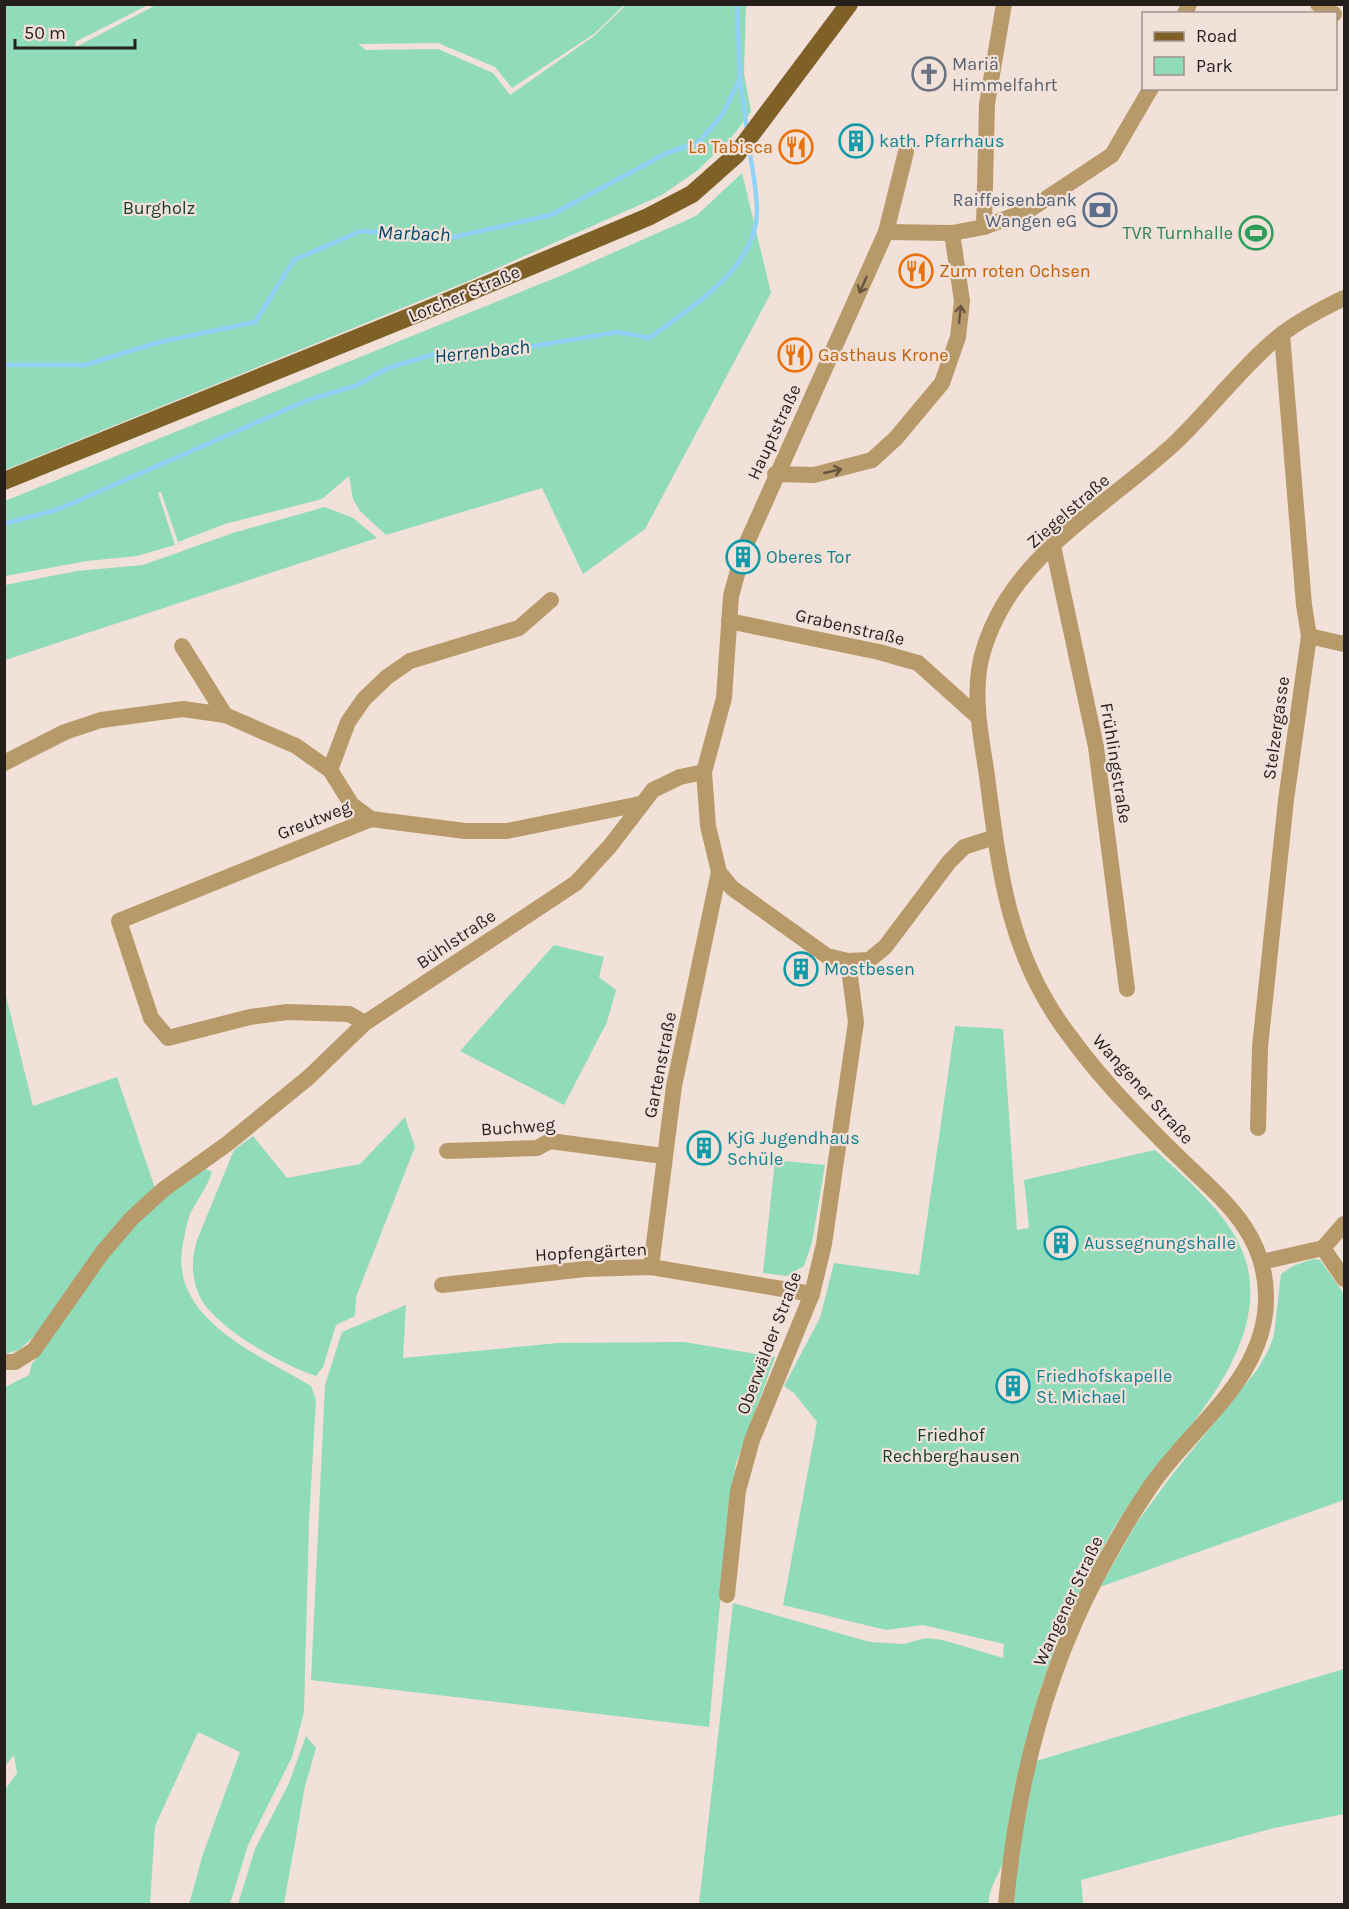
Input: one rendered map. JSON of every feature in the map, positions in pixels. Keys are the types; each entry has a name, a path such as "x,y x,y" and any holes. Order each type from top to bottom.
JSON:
{"main road":[{"name":"Lorcher Straße","path":"4,482 429,309 648,217 692,194 726,165 753,133 849,4"}],"street":[{"path":"984,227 987,104 1004,4"},
{"path":"1317,4 1331,12"},
{"path":"886,232 952,233 984,227 1029,210 1112,154 1150,90"},
{"name":"Hauptstraße","path":"729,621 731,596 744,549 775,474 835,350 886,232 906,152"},
{"path":"775,474 814,475 872,460 897,438 942,383 958,338 962,301 952,233"},
{"name":"Ziegelstraße","path":"995,837 978,717 980,664 990,632 1008,597 1053,546 1131,483 1178,440 1268,345 1318,310 1344,298"},
{"name":"Stelzergasse","path":"1258,1128 1260,1047 1286,800 1309,636 1304,605 1282,334"},
{"name":"Frühlingstraße","path":"1053,546 1096,747 1127,989"},
{"path":"330,770 348,722 364,699 387,677 410,661 519,628 551,600"},
{"path":"729,621 724,698 704,772 708,826 719,872 732,888 765,914 827,956 848,961 869,960 885,947 949,862 964,847 995,837"},
{"name":"Grabenstraße","path":"729,621 868,649 918,663 978,717"},
{"path":"1309,636 1344,644"},
{"path":"182,646 225,715"},
{"path":"4,763 65,732 101,720 183,709 225,715 296,746 330,770 352,805 371,819"},
{"name":"Bühlstraße","path":"4,1362 15,1362 34,1350 102,1253 132,1218 164,1189 227,1144 309,1077 366,1023 576,883 610,846 653,790 680,777 704,772"},
{"name":"Greutweg","path":"366,1023 349,1014 287,1012 250,1017 168,1038 151,1018 119,921 371,819 465,831 507,831 640,804"},
{"name":"Wangener Straße","path":"995,837 1006,901 1016,937 1029,972 1045,1001 1068,1034 1131,1109 1237,1213 1262,1263 1266,1293 1263,1329 1254,1357 1230,1392 1155,1479 1094,1583 1069,1636 1049,1690 1023,1788 1006,1905"},
{"name":"Gartenstraße","path":"651,1267 663,1156 674,1086 719,872"},
{"name":"Oberwälder Straße","path":"727,1595 738,1491 752,1440 812,1294 824,1244 856,1022 848,961"},
{"name":"Buchweg","path":"447,1151 537,1148 550,1142 663,1156"},
{"path":"1262,1263 1323,1248 1344,1224"},
{"path":"1323,1248 1344,1279"},
{"name":"Hopfengärten","path":"442,1285 585,1269 651,1267 812,1294"}],"green space":[{"name":"Burgholz","path":"5,4 148,5 75,42 76,47 156,5 624,5 594,34 512,88 495,67 438,43 358,44 366,50 438,49 493,73 510,95 594,36 626,5 746,5 744,74 751,112 730,139 698,170 662,195 466,282 5,470"},
{"path":"742,173 771,293 645,529 583,574 542,488 386,535 360,511 353,499 349,476 322,499 225,524 178,542 161,492 158,493 175,545 137,556 87,561 5,576 5,501 565,274 696,216"},
{"path":"325,507 353,518 377,538 5,660 5,585 77,571 143,565 233,533"},
{"path":"554,945 604,957 599,977 616,990 607,1022 564,1105 460,1051"},
{"path":"4,988 33,1106 117,1077 155,1188 43,1328 19,1350 5,1354"},
{"name":"Friedhof Rechberghausen","path":"955,1026 1003,1029 1017,1230 1029,1228 1024,1180 1155,1150 1222,1216 1241,1248 1247,1265 1250,1300 1243,1334 1229,1367 1210,1399 1114,1527 1062,1631 1043,1682 1028,1735 1004,1857 991,1888 989,1904 699,1904 733,1603 870,1642 904,1644 926,1638 943,1640 1003,1658 1004,1644 923,1625 886,1630 783,1605 817,1422 794,1393 784,1386 820,1318 834,1263 919,1275"},
{"path":"405,1117 415,1147 356,1297 355,1316 336,1325 323,1367 316,1376 270,1355 222,1323 201,1299 195,1285 193,1262 197,1240 234,1150 253,1136 287,1178 360,1164"},
{"path":"775,1160 825,1165 812,1242 804,1266 787,1276 763,1273"},
{"path":"206,1169 212,1172 191,1212 183,1243 182,1270 189,1293 203,1313 222,1331 244,1347 311,1386 316,1400 309,1521 304,1712 292,1757 248,1845 230,1904 189,1904 203,1854 240,1752 198,1732 155,1826 150,1904 5,1904 5,1790 17,1773 14,1755 5,1766 5,1387 29,1375 32,1364 106,1255 165,1194"},
{"path":"1313,1259 1320,1260 1344,1294 1344,1500 1100,1587 1136,1524 1172,1475 1257,1370 1274,1335 1281,1274 1293,1266"},
{"path":"406,1305 403,1358 558,1343 684,1342 775,1357 736,1463 727,1525 709,1727 311,1680 325,1385 342,1332"},
{"path":"1344,1669 1344,1814 1274,1828 1081,1880 1083,1904 1014,1904 1019,1843 1036,1761"},
{"path":"306,1736 316,1748 305,1786 284,1904 238,1904 255,1849 289,1783"}],"waterway":[{"name":"Marbach","path":"4,365 85,365 160,342 255,322 294,260 361,231 450,238 551,215 667,153 699,142 722,115 740,79 737,4"},
{"name":"Herrenbach","path":"740,79 747,130"},
{"name":"Herrenbach","path":"4,524 59,509 308,400 355,386 388,368 441,352 504,351 618,332 650,338 718,285 734,269 746,252 754,233 757,212 749,147"}],"place":[{"name":"Mariä Himmelfahrt","path":"929,74"},
{"name":"kath. Pfarrhaus","path":"856,141"},
{"name":"La Tabisca","path":"796,147"},
{"name":"Raiffeisenbank Wangen eG","path":"1100,210"},
{"name":"TVR Turnhalle","path":"1256,233"},
{"name":"Zum roten Ochsen","path":"916,271"},
{"name":"Gasthaus Krone","path":"795,355"},
{"name":"Oberes Tor","path":"743,557"},
{"name":"Mostbesen","path":"801,969"},
{"name":"KjG Jugendhaus Schüle","path":"704,1148"},
{"name":"Aussegnungshalle","path":"1061,1243"},
{"name":"Friedhofskapelle St. Michael","path":"1013,1386"}]}
